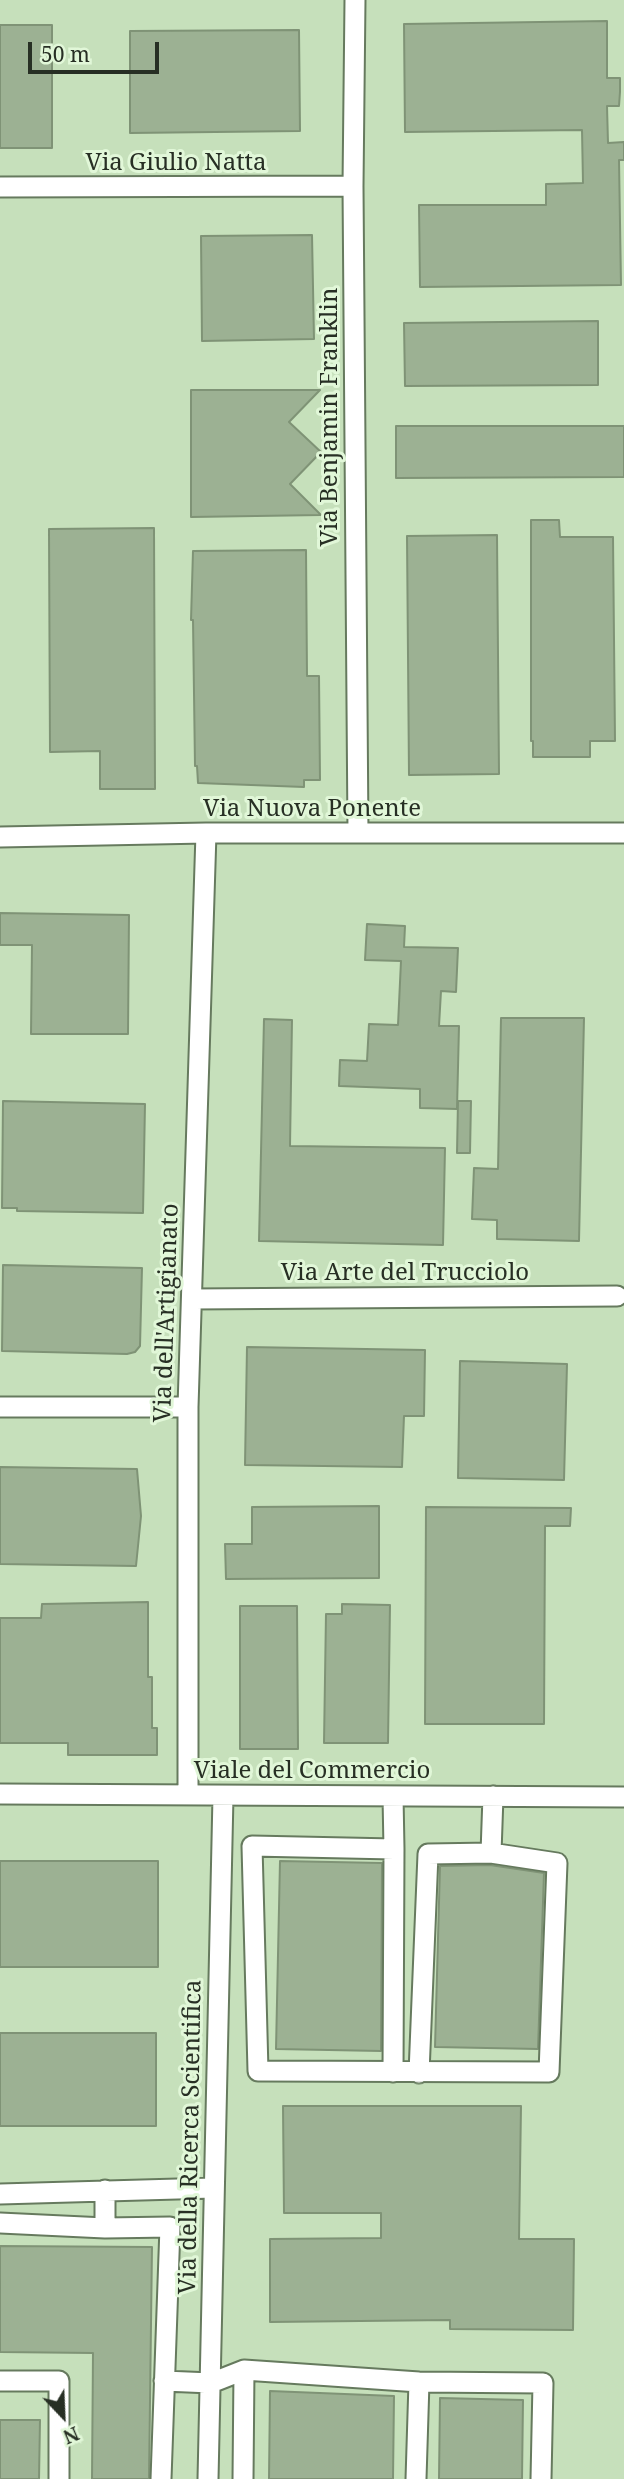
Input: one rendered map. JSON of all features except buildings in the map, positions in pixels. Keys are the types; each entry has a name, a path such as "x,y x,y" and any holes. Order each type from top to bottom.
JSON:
{"street":[{"name":"Via Benjamin Franklin","path":"355,0 353,186 358,833"},
{"name":"Via Giulio Natta","path":"0,187 353,186"},
{"name":"Via Nuova Ponente","path":"0,837 206,833 624,834"},
{"name":"Via dell'Artigianato","path":"188,1795 188,1407 206,833"},
{"name":"Via Arte del Trucciolo","path":"192,1299 617,1296"},
{"path":"0,1407 188,1407"},
{"name":"Viale del Commercio","path":"0,1794 624,1797"},
{"name":"Via della Ricerca Scientifica","path":"208,2479 223,1796"},
{"path":"393,1796 393,2072"},
{"path":"491,1853 494,1796"},
{"path":"394,1849 252,1846 258,2071 419,2073 549,2072 557,1863 491,1853 428,1854 419,2073"},
{"path":"0,2194 213,2188"},
{"path":"105,2190 105,2228"},
{"path":"0,2223 105,2228 170,2227 161,2479"},
{"path":"243,2479 244,2371"},
{"path":"164,2381 211,2384 244,2371 419,2382 543,2383 541,2479"},
{"path":"0,2381 59,2381 60,2479"},
{"path":"416,2479 419,2382"}],"shaded area":[{"path":"0,0 624,0 624,2479 0,2479"}]}
